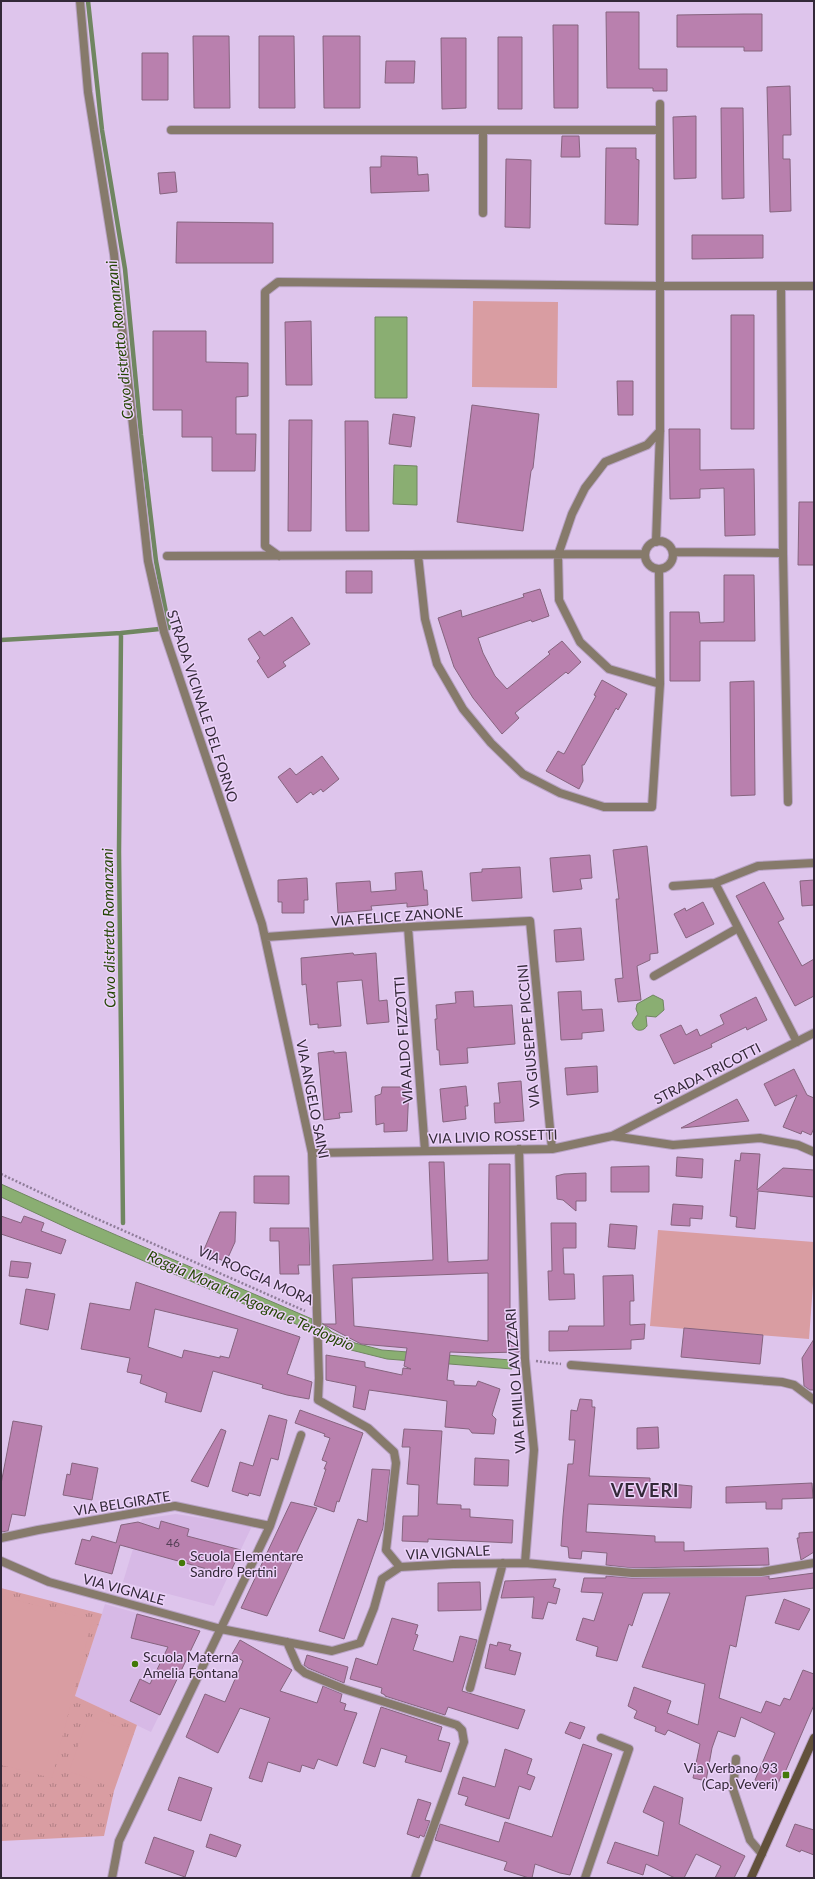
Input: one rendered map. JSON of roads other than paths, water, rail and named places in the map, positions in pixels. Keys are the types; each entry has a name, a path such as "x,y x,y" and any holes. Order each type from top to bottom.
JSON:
{"street":[{"name":"STRADA VICINALE DEL FORNO","path":"80,1 88,92 114,254 148,561 164,632 266,938"},
{"path":"656,542 660,431 660,104"},
{"path":"171,130 660,130"},
{"path":"483,130 484,213"},
{"path":"279,556 265,546 265,292 278,282 814,286"},
{"path":"781,286 783,553 788,802"},
{"path":"660,431 647,444 605,462 585,488 572,514 558,554 559,600 580,642 609,669 660,684"},
{"path":"656,542 668,544 673,552 669,565 658,569 649,565 645,554 650,544 656,542"},
{"path":"673,552 783,553"},
{"path":"167,556 645,554"},
{"path":"418,555 425,619 437,664 463,709 491,743 523,774 560,794 604,807 652,807 660,684 658,569"},
{"path":"672,886 715,883 758,866 814,863"},
{"path":"715,883 796,1042"},
{"name":"VIA FELICE ZANONE","path":"266,938 408,927 530,921"},
{"name":"VIA GIUSEPPE PICCINI","path":"530,921 552,1149"},
{"name":"VIA ALDO FIZZOTTI","path":"408,927 425,1151"},
{"path":"654,976 738,928"},
{"name":"VIA ANGELO SAINI","path":"266,938 312,1153 316,1317"},
{"name":"STRADA TRICOTTI","path":"612,1136 814,1033"},
{"name":"VIA LIVIO ROSSETTI","path":"312,1153 552,1149 612,1136 673,1145 760,1138 798,1145 814,1152"},
{"name":"VIA EMILIO LAVIZZARI","path":"519,1149 524,1360 534,1450 525,1563"},
{"name":"VIA ROGGIA MORA","path":"316,1317 319,1378 318,1400 368,1428 394,1452 396,1463 386,1550 400,1567"},
{"path":"571,1365 782,1382 794,1385 814,1400"},
{"path":"112,1878 119,1841 270,1526 301,1435"},
{"name":"VIA BELGIRATE","path":"1,1538 175,1506 270,1526"},
{"name":"VIA VIGNALE","path":"1,1561 49,1582 221,1629 332,1651 360,1643 374,1608 382,1580 400,1567 453,1564 525,1563 640,1573 762,1572 814,1563"},
{"path":"470,1688 503,1563"},
{"path":"287,1642 298,1666 305,1673 344,1688 457,1725 462,1730 464,1742 415,1878"},
{"path":"585,1878 630,1749 601,1738"},
{"path":"751,1878 814,1738"},
{"path":"736,1759 733,1789 750,1840 762,1854"}],"water":[{"path":"375,317 407,317 407,398 375,398"},
{"path":"394,465 417,466 417,505 393,504"},
{"path":"653,995 663,1000 664,1010 656,1017 646,1016 647,1026 643,1030 634,1028 632,1023 638,1014 636,1009 637,1004"},
{"name":"Roggia Mora tra Agogna e Terdoppio","path":"1,1184 117,1236 312,1319 312,1330 251,1307 74,1231 1,1197"},
{"path":"322,1323 332,1332 355,1343 382,1350 511,1360 512,1369 387,1359 347,1349 320,1335"}],"waterway":[{"name":"Cavo distretto Romanzani","path":"88,1 102,130 125,269 141,435 156,561 169,628 121,633"},
{"name":"Cavo distretto Romanzani","path":"1,640 121,633 119,852 123,1223"}],"place":[{"name":"Scuola Elementare Sandro Pertini","path":"182,1563"},
{"name":"Scuola Materna Amelia Fontana","path":"135,1664"},
{"name":"Via Verbano 93 (Cap. Veveri)","path":"786,1775"}],"district":[{"name":"VEVERI","path":"645,1490"}]}
